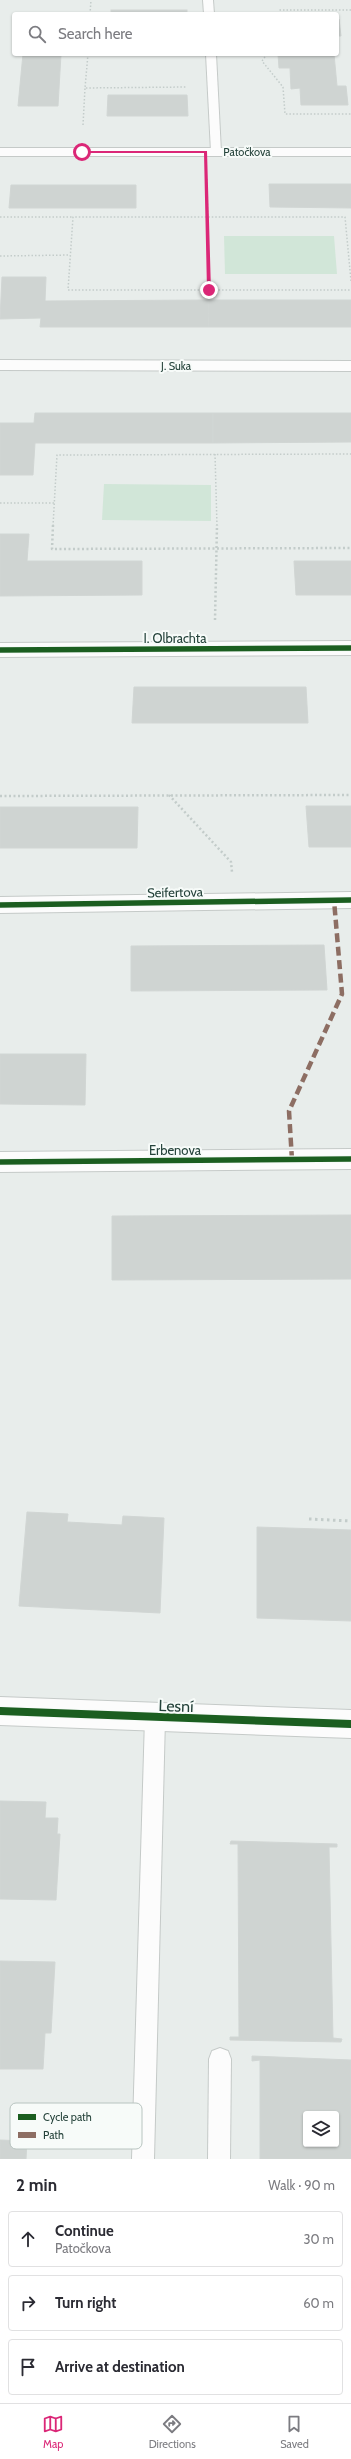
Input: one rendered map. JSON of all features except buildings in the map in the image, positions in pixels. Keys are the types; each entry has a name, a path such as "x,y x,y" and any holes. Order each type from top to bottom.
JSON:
{"street":[{"name":"Patočkova","path":"0,152 351,152"},
{"name":"J. Suka","path":"0,365 351,366"},
{"name":"I. Olbrachta","path":"0,650 351,648"},
{"name":"Seifertova","path":"0,905 351,900"},
{"name":"Erbenova","path":"0,1162 351,1159"},
{"name":"Lesní","path":"0,1711 155,1718 351,1724"}],"lane":[{"path":"208,0 209,12"},
{"path":"211,56 211,152"},
{"path":"143,2159 155,1718"},
{"path":"220,2059 220,2159"}],"path":[{"path":"90,12 91,0"},
{"path":"280,12 280,10 351,10"},
{"path":"82,152 88,56"},
{"path":"266,56 262,61 283,87 285,114 351,114"},
{"path":"85,88 212,86"},
{"path":"209,290 208,217 211,152"},
{"path":"0,217 345,217 350,255 351,281"},
{"path":"72,217 68,290 351,290"},
{"path":"0,256 70,256"},
{"path":"214,648 217,548 215,454"},
{"path":"351,454 57,455 52,549 351,548"},
{"path":"0,503 55,502"},
{"path":"168,795 231,862 234,902"},
{"path":"0,796 351,795"},
{"path":"309,1519 351,1521"}],"green space":[{"path":"224,236 334,236 337,274 225,274"},
{"path":"104,484 211,485 211,521 102,520"}],"marked path":[{"path":"292,1160 289,1111 342,994 334,900"}],"cycle path":[{"path":"0,650 351,648"},
{"path":"0,905 351,900"},
{"path":"0,1162 351,1159"},
{"path":"0,1711 155,1718 351,1724"}],"route":[{"path":"82,152 206,152 209,290"}]}
